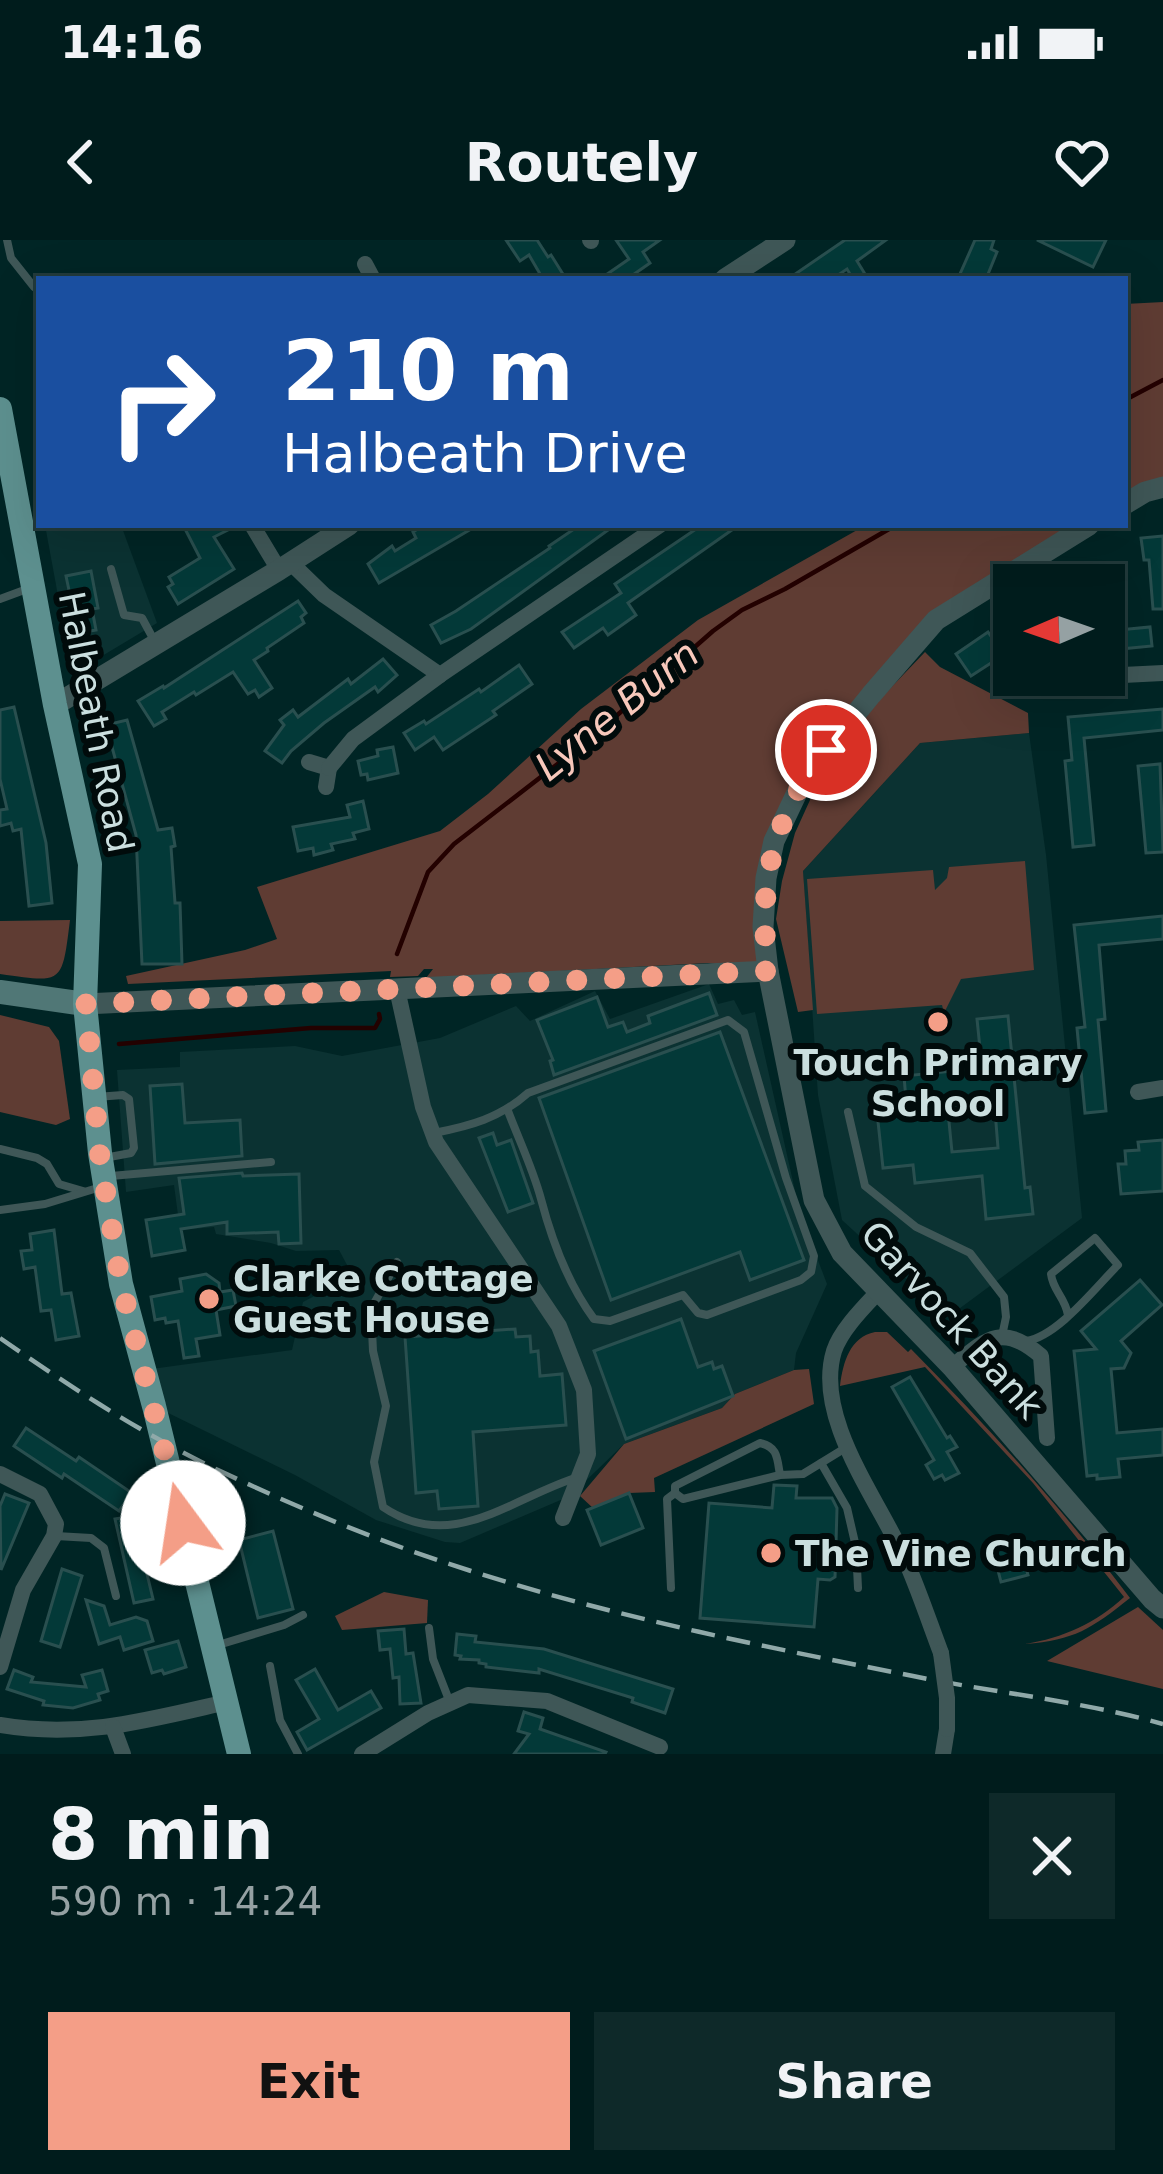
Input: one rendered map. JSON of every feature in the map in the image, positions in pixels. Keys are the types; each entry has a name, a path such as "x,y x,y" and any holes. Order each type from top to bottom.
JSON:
{"main road":[{"name":"Halbeath Road","path":"0,409 90,864 86,1004 98,1178 239,1754"},
{"path":"0,992 86,1004"}],"street":[{"path":"730,276 785,240"},
{"path":"1128,502 1163,488"},
{"path":"254,528 285,567 440,675"},
{"path":"56,705 344,528"},
{"path":"326,787 329,768 353,739 655,528"},
{"name":"Garvock Bank","path":"1040,564 1085,528"},
{"name":"Garvock Bank","path":"993,592 936,620 804,778 774,841 766,878 763,927 768,971 814,1200 842,1253 952,1367 1163,1608"},
{"path":"1125,675 1163,673"},
{"path":"309,762 329,768"},
{"path":"86,1004 768,971"},
{"path":"397,989 433,1133 559,1326 584,1390 588,1454 563,1518"},
{"path":"1138,1092 1163,1088"},
{"path":"878,1292 835,1349 830,1386 834,1414 908,1564 940,1653 947,1698 943,1754"},
{"path":"952,1367 985,1340 1024,1341 1041,1356 1047,1438"},
{"path":"0,1474 40,1494 56,1524 23,1590 0,1667"},
{"path":"362,1754 468,1695 547,1701 661,1747"},
{"path":"0,1725 47,1731 113,1727 227,1702"},
{"path":"113,1727 123,1754"}],"lane":[{"path":"7,240 11,258 34,287"},
{"path":"111,569 124,615 142,618 155,644"},
{"path":"0,599 33,587"},
{"path":"433,1133 473,1125 508,1111 528,1093 728,1020 744,1032 814,1256 811,1273 707,1316 682,1295 610,1321 594,1319 578,1298 553,1239 508,1111"},
{"path":"0,1210 45,1204 98,1178 131,1154 129,1099 123,1095 95,1097"},
{"path":"848,1112 865,1186 916,1227 970,1253 1004,1297 1001,1337"},
{"path":"0,1149 37,1158 47,1164 59,1184 271,1162"},
{"path":"1024,1341 1040,1339 1068,1315 1118,1265 1095,1238 1051,1274 1068,1315"},
{"path":"397,1262 371,1309 373,1352 386,1406 374,1462 383,1507 402,1520 459,1526 580,1476"},
{"path":"671,1588 667,1499 675,1486 760,1443 776,1451 780,1475"},
{"path":"674,1493 683,1499 802,1474 848,1447"},
{"path":"821,1463 848,1508 858,1588"},
{"path":"54,1536 91,1538 104,1547 116,1596"},
{"path":"213,1646 304,1615"},
{"path":"429,1628 433,1660 449,1702"},
{"path":"270,1666 280,1720 298,1754"}],"shaded area":[{"path":"1163,302 1163,487 1128,503 1128,304"},
{"path":"46,528 122,528 157,623 97,659 80,662 68,650"},
{"path":"861,528 1084,528 1026,564 993,564 993,585 936,620 804,778 774,841 768,971 708,963 426,978 433,969 424,969 418,976 390,977 391,971 128,984 126,976 277,939 257,887 440,831 581,709 698,620"},
{"path":"925,652 940,667 1028,713 1029,733 920,743 803,871 813,1010 798,1012 776,919 782,881 795,833 820,778 880,699"},
{"name":"Touch Primary School","path":"1029,733 1046,855 1082,1218 948,1317 842,1220 818,1095 803,871 920,743"},
{"path":"1025,861 1034,970 961,979 944,1013 942,1005 817,1014 807,879 933,870 935,890 947,878 949,867"},
{"path":"70,920 65,957 56,975 0,974 0,921"},
{"path":"709,984 718,1004 734,1000 742,1015 755,1012 800,1213 827,1284 796,1353 794,1370 735,1394 722,1408 624,1444 570,1496 460,1543 376,1520 154,1406 144,1370 292,1350 303,1302 353,1276 339,1250 296,1251 216,1234 214,1227 180,1230 174,1185 126,1192 117,1070 180,1067 180,1052 295,1046 342,1056 440,1038 516,1006 530,1021 595,991 610,1019"},
{"path":"0,1015 49,1027 59,1041 70,1119 56,1125 0,1112"},
{"path":"875,1332 887,1332 908,1352 911,1349 940,1379 1052,1501 1130,1598 1082,1631 1025,1644 1078,1628 1124,1597 1033,1483 925,1367 840,1386 854,1345"},
{"path":"809,1369 814,1404 654,1478 655,1492 629,1493 593,1508 580,1496 624,1444 722,1408 735,1394 794,1370"},
{"path":"384,1592 428,1600 427,1623 342,1630 335,1616"},
{"path":"1138,1607 1163,1630 1163,1689 1047,1661"}],"building":[{"path":"506,240 537,240 564,276 541,276 529,255 520,261"},
{"path":"616,240 660,240 643,252 650,263 631,276 604,276 629,259"},
{"path":"845,240 886,240 857,261 862,276 851,276 847,269 836,276 792,276"},
{"path":"975,240 994,240 991,249 997,252 987,276 960,274"},
{"path":"1037,240 1106,240 1093,267"},
{"path":"185,528 232,528 214,537 234,569 178,604 168,587 173,584 169,577 200,558"},
{"path":"473,528 379,583 368,564 392,546 395,551 416,538 413,532"},
{"path":"576,528 611,528 471,629 441,643 431,625"},
{"path":"698,528 735,528 628,603 636,615 608,635 603,628 574,648 562,632 621,593 615,584"},
{"path":"1163,536 1163,609 1153,609 1149,560 1144,560 1141,538"},
{"path":"91,571 98,608 92,609 96,630 78,633 66,576"},
{"path":"298,601 306,613 301,617 304,623 254,660 272,688 259,697 255,690 248,694 233,672 162,712 166,719 154,726 138,701"},
{"path":"1150,627 1152,646 1125,649 1125,629"},
{"path":"988,632 993,639 993,666 971,676 956,654"},
{"path":"383,659 397,675 378,692 375,687 324,723 282,763 265,751 284,725 280,720 293,710 298,717"},
{"path":"519,665 532,684 493,711 496,715 443,750 434,737 415,750 404,733 481,692"},
{"path":"14,707 46,843 52,903 29,906 21,829 13,831 11,823 0,826 0,810 7,809 0,779 0,710"},
{"path":"1163,709 1163,730 1084,738 1094,845 1073,847 1065,761 1072,760 1068,717"},
{"path":"127,720 158,830 172,828 182,964 142,964 136,835 106,725"},
{"path":"393,747 398,773 368,780 367,774 361,775 358,761"},
{"path":"1160,764 1163,852 1146,853 1138,766"},
{"path":"363,801 369,829 353,833 355,839 331,844 333,850 314,855 313,848 298,851 293,827 350,817 347,805"},
{"path":"1163,916 1163,939 1099,945 1105,1019 1098,1020 1106,1111 1085,1113 1077,1028 1085,1027 1074,925"},
{"path":"709,993 717,1015 554,1075 537,1020 597,997 608,1027 623,1022 627,1032 650,1023 648,1016"},
{"path":"1008,1016 1025,1188 1030,1187 1033,1214 986,1219 982,1176 915,1183 913,1165 883,1168 876,1103 906,1100 904,1076 982,1068 977,1019","holes":["994,1098 998,1148 952,1152 947,1102"]},
{"path":"720,1032 804,1260 750,1280 740,1252 611,1300 539,1098"},
{"path":"182,1084 185,1123 240,1120 242,1156 155,1164 150,1086"},
{"path":"493,1133 497,1145 511,1140 533,1203 508,1212 479,1138"},
{"path":"1163,1140 1163,1191 1121,1194 1118,1164 1126,1164 1125,1151 1139,1150 1138,1142"},
{"path":"299,1174 301,1243 279,1244 278,1232 227,1234 227,1222 181,1229 185,1250 152,1256 146,1220 184,1214 179,1178"},
{"path":"54,1230 62,1294 71,1293 79,1336 56,1340 51,1310 41,1311 35,1267 24,1269 21,1251 32,1250 30,1234"},
{"name":"Clarke Cottage Guest House","path":"206,1274 219,1283 220,1292 233,1290 236,1306 216,1310 220,1335 196,1339 199,1356 184,1358 178,1321 155,1320 151,1297 182,1291 180,1279"},
{"path":"1140,1280 1162,1305 1121,1341 1131,1353 1124,1368 1111,1369 1117,1433 1163,1429 1163,1455 1118,1459 1120,1477 1097,1479 1097,1475 1087,1476 1074,1351 1096,1349 1081,1331"},
{"path":"681,1319 698,1367 712,1362 714,1369 722,1366 733,1396 626,1439 594,1351"},
{"path":"515,1329 516,1337 530,1336 531,1352 538,1351 540,1376 562,1374 566,1425 473,1432 478,1506 439,1509 437,1491 416,1493 405,1337"},
{"path":"910,1377 957,1447 947,1452 959,1473 945,1480 942,1475 934,1479 926,1465 934,1460 892,1387"},
{"path":"26,1428 132,1493 119,1511 14,1446"},
{"name":"The Vine Church","path":"774,1485 797,1486 796,1498 832,1498 837,1508 835,1577 818,1579 814,1627 700,1618 709,1503 772,1508"},
{"path":"629,1493 643,1528 601,1545 587,1510"},
{"path":"5,1494 29,1503 1,1570 0,1506"},
{"path":"133,1516 153,1599 134,1603 115,1519"},
{"path":"273,1531 293,1609 258,1618 239,1540"},
{"path":"1019,1544 1028,1575 1001,1582 993,1551"},
{"path":"62,1569 82,1576 60,1647 41,1641"},
{"path":"86,1600 104,1606 110,1625 136,1617 147,1621 153,1641 124,1650 120,1637 99,1644"},
{"path":"404,1629 406,1654 413,1653 421,1703 400,1704 399,1677 393,1678 390,1649 380,1650 378,1631"},
{"path":"457,1634 476,1636 475,1642 544,1649 673,1689 665,1713 632,1702 633,1698 539,1669 539,1673 486,1667 479,1660 460,1659 455,1655"},
{"path":"178,1641 186,1667 152,1673 145,1650"},
{"path":"315,1669 338,1710 371,1691 381,1708 307,1750 297,1732 319,1719 296,1680"},
{"path":"14,1670 33,1677 31,1682 86,1687 82,1675 102,1670 108,1691 98,1694 100,1700 73,1708 43,1705 44,1701 7,1689"},
{"path":"524,1712 543,1718 540,1729 605,1754 514,1754 529,1734 518,1731"}],"waterway":[{"name":"Lyne Burn","path":"1128,398 1163,380"},
{"name":"Lyne Burn","path":"397,954 428,872 454,844 590,739 742,610 891,528"},
{"name":"Lyne Burn","path":"119,1044 311,1028 375,1028 379,1014"}],"railway":[{"path":"0,1338 190,1456 311,1512 439,1561 690,1630 1163,1724"}],"place":[{"name":"Touch Primary School","path":"938,1022"},
{"name":"Clarke Cottage Guest House","path":"209,1299"},
{"name":"The Vine Church","path":"771,1553"}],"route":[{"path":"183,1523 121,1284 100,1158 86,1004 768,971 763,927 774,841 804,778 826,750"}]}
